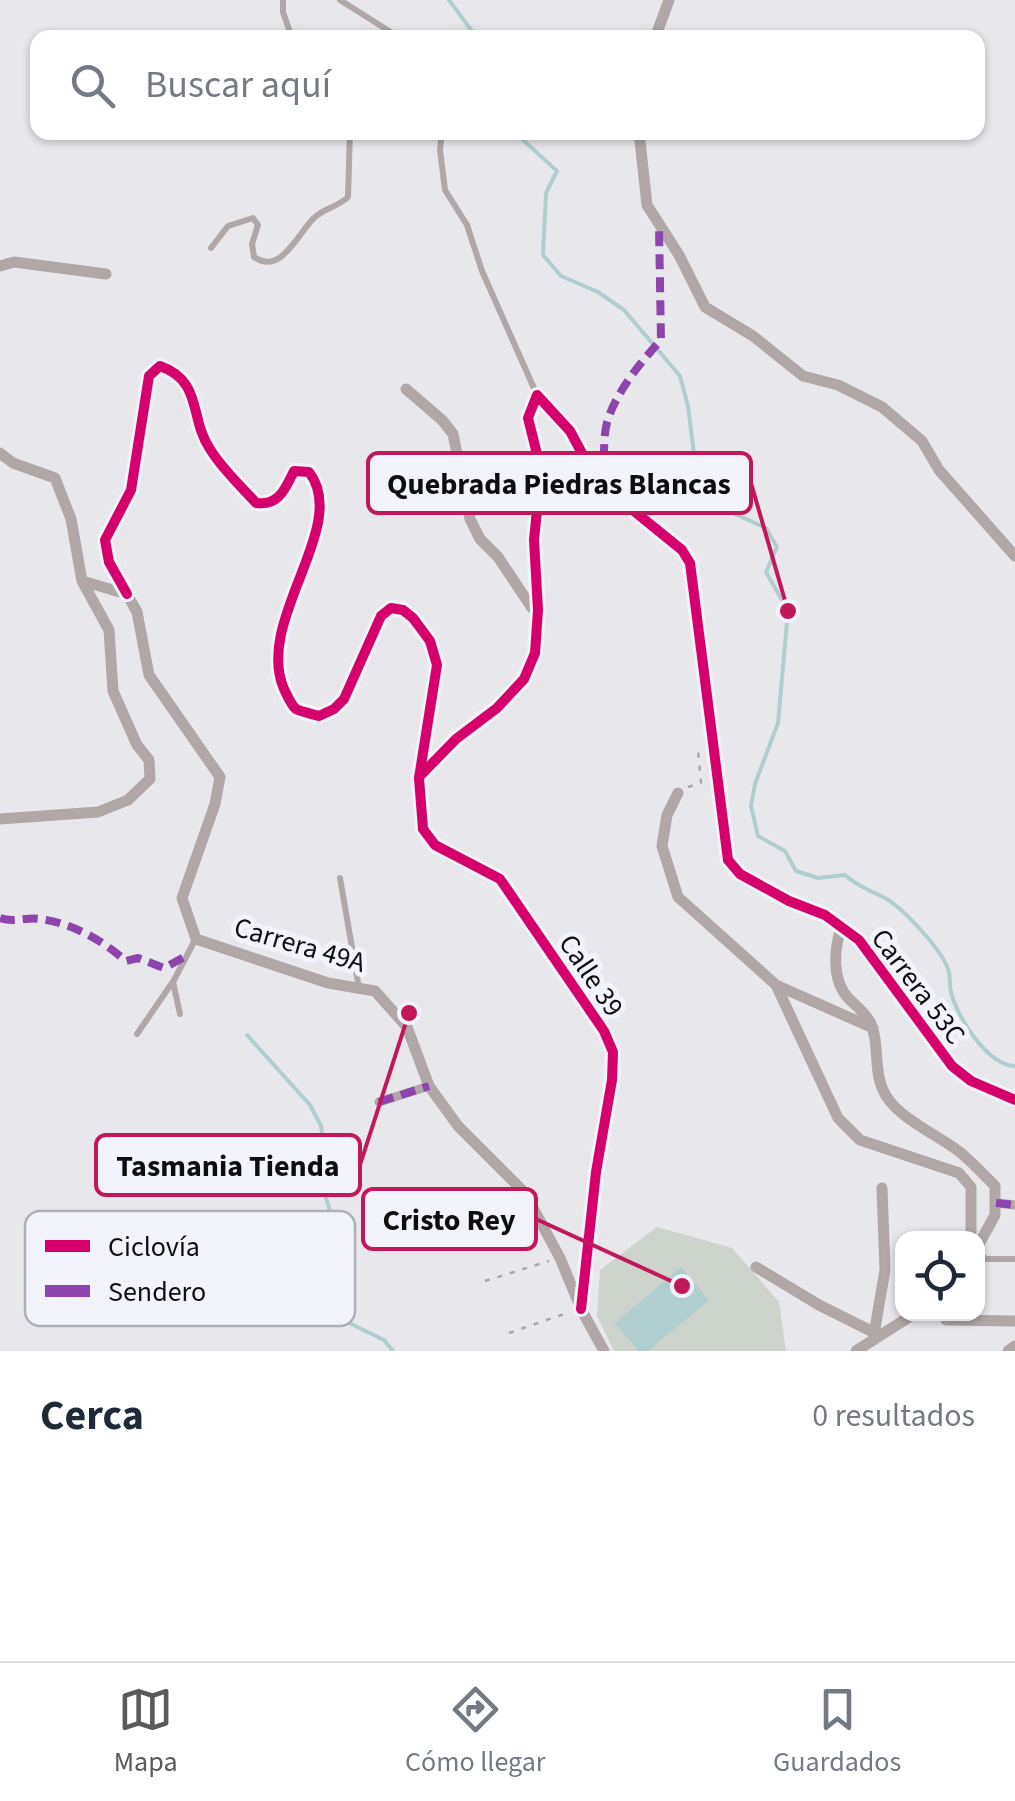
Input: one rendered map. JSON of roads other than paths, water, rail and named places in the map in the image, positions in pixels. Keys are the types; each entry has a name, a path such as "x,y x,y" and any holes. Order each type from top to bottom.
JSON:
{"street":[{"path":"658,30 668,0"},
{"path":"640,140 646,205 679,254 704,307 753,336 802,376 838,385 882,407 922,441 939,470 1015,556"},
{"path":"0,266 14,262 106,274"},
{"path":"127,594 110,562 105,540 131,490 149,376 160,366 175,372 191,392 208,448 256,503 268,505 279,498 294,471 308,472 317,482 319,503 306,567 277,640 279,678 296,709 319,716 344,699 381,616 392,608 413,618 430,641 437,665 419,778"},
{"path":"406,388 452,434 470,518 480,539 498,557 532,608 538,610"},
{"path":"419,778 524,679 535,653 538,610 534,540 540,470 528,418 537,395 570,431 596,481 682,550 690,562 728,860 740,874 842,925 837,939 839,982 847,998 862,1009 873,1028 876,1066 884,1094 920,1128 959,1152 995,1186 995,1215 984,1231"},
{"path":"0,453 14,463 55,478 71,519 82,581 109,630 112,691 137,745 149,760 150,779 128,800 98,812 0,819"},
{"path":"82,581 127,594"},
{"name":"Carrera 49A","path":"127,594 138,612 149,675 220,777 215,804 182,898 196,939 328,984 375,992 407,1028 429,1086 458,1126 524,1193 604,1351"},
{"name":"Calle 39","path":"419,778 423,829 436,845 500,879 604,1032 613,1052 581,1308"},
{"path":"678,793 667,815 662,846 678,897 776,985 873,1028"},
{"name":"Carrera 53C","path":"842,925 858,940 952,1066 971,1081 1015,1100"},
{"path":"776,985 838,1118 860,1140 959,1173 971,1187 975,1231"},
{"path":"379,1102 429,1086"},
{"path":"873,1336 884,1270 882,1188"},
{"path":"996,1203 1015,1205"},
{"path":"756,1267 873,1336"},
{"path":"856,1351 873,1336 901,1321"},
{"path":"985,1321 1015,1321"},
{"path":"1008,1351 1015,1346"}],"lane":[{"path":"283,0 289,30"},
{"path":"340,0 387,30"},
{"path":"211,248 228,226 253,218 258,225 252,244 254,257 266,262 279,259 315,216 348,198 350,140"},
{"path":"441,140 444,190 468,225 482,271 537,395"},
{"path":"340,878 360,989"},
{"path":"137,1034 173,982 196,939"},
{"path":"173,982 180,1014"},
{"path":"985,1258 1015,1259"}],"water":[{"path":"681,1267 709,1300 648,1351 639,1351 615,1323"}],"waterway":[{"path":"449,0 471,30"},
{"path":"523,140 557,171 546,193 543,255 561,276 598,292 624,310 680,376 697,478 726,510 766,528 777,547 766,572 788,611 778,723 755,784 751,806 758,836 785,851 796,871 818,878 845,875 901,910 944,961 954,1002 975,1038 994,1058 1015,1066"},
{"path":"247,1035 310,1105 321,1126 327,1169 324,1191 330,1211"},
{"path":"355,1326 384,1340 393,1351"}],"place":[{"name":"Quebrada Piedras Blancas","path":"788,611"},
{"name":"Tasmania Tienda","path":"409,1013"},
{"name":"Cristo Rey","path":"682,1286"}]}
